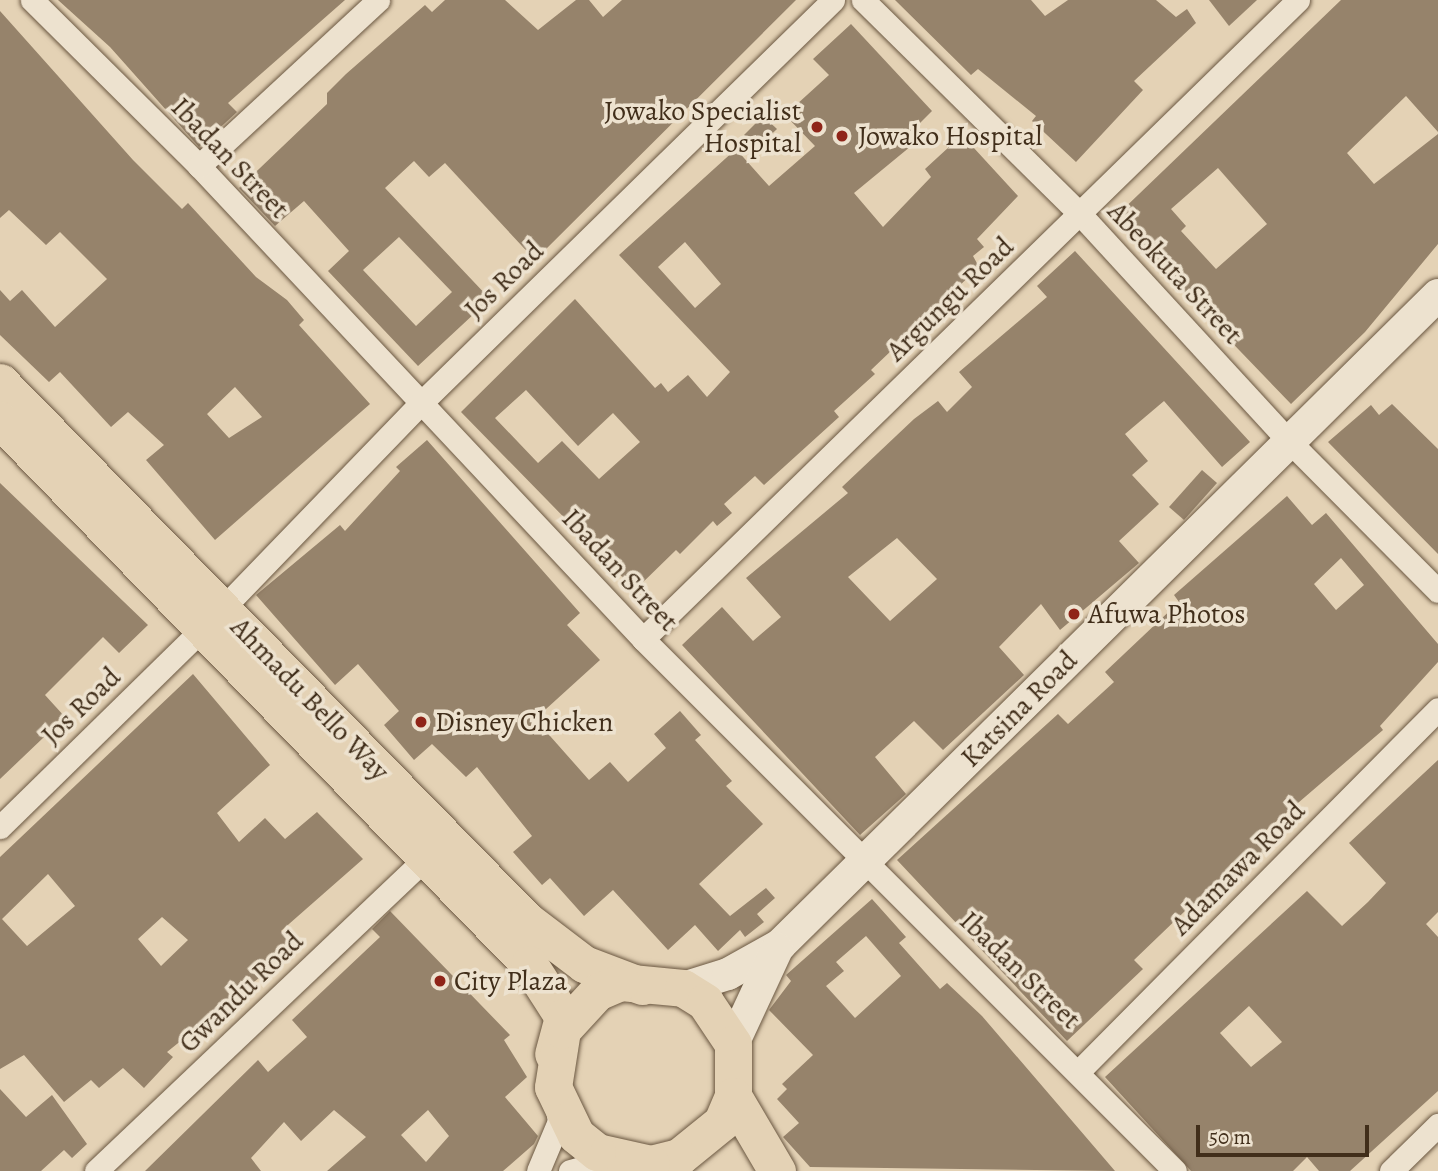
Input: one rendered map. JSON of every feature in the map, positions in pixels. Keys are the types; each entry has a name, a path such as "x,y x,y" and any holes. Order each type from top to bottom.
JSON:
{"main road":[{"name":"Ahmadu Bello Way","path":"0,382 550,993 563,1017 553,1071"},
{"name":"Ahmadu Bello Way","path":"0,420 213,619 526,920 584,964 642,986"},
{"path":"712,1171 637,1163 576,1135 553,1071 570,1019 597,992 621,982 642,986 666,982 683,988 705,1002 733,1044 733,1096 777,1171"},
{"path":"637,1163 703,1143 733,1096"}],"street":[{"name":"Ibadan Street","path":"32,0 199,166 643,639 1080,1070 1175,1171"},
{"path":"199,166 378,0"},
{"name":"Jos Road","path":"0,827 213,619 422,402 833,0"},
{"name":"Abeokuta Street","path":"863,0 1080,214 1289,441 1438,591"},
{"name":"Argungu Road","path":"643,639 1298,0"},
{"name":"Katsina Road","path":"733,1044 762,970 780,945 1438,295"},
{"name":"Adamawa Road","path":"1080,1070 1438,709"},
{"name":"Gwandu Road","path":"96,1171 427,856"},
{"name":"Katsina Road","path":"683,988 727,974 780,945"},
{"path":"538,1171 559,1121 553,1071"},
{"path":"1391,1171 1438,1125"},
{"path":"570,1171 611,1158 637,1163"}],"building":[{"path":"58,0 345,0 228,103 237,112 199,147 110,47"},
{"path":"445,0 505,0 538,30 576,0 589,0 603,17 622,0 796,0 535,260 445,163 429,177 414,161 385,188 490,299 418,366 328,271 349,251 304,201 275,226 239,188 327,104 327,93 346,74 425,5 432,12","holes":["399,237 452,292 416,326 363,270"]},
{"path":"895,0 1031,0 1045,16 1068,0 1156,0 1176,17 1187,9 1196,23 1134,81 1143,90 1076,162 1032,121 1036,116 978,69 971,75"},
{"path":"1209,0 1257,0 1229,26"},
{"path":"1341,0 1438,0 1438,132 1406,96 1347,153 1374,184 1438,134 1438,244 1365,332 1291,404 1113,219","holes":["1218,168 1267,224 1216,269 1181,231 1186,226 1171,209"]},
{"path":"0,11 133,160 182,209 188,203 256,277 287,300 304,320 299,325 370,404 215,540 146,460 164,445 128,412 111,427 60,372 49,382 0,335 0,290 10,301 22,290 55,327 107,279 60,232 46,245 9,210 0,218","holes":["235,387 262,417 229,438 207,414"]},
{"path":"851,24 932,111 915,128 922,137 854,193 883,227 931,177 925,169 962,135 1018,196 977,239 984,247 973,256 979,267 871,370 875,374 834,411 839,417 764,485 755,476 724,504 732,513 717,526 713,521 680,554 676,550 635,590 461,412 575,299 655,388 661,383 668,392 688,375 707,397 730,372 619,255 736,149 769,186 815,146 785,115 829,75 813,59","holes":["685,242 721,284 695,308 658,267","526,390 578,446 613,413 640,442 599,479 562,441 538,463 495,418"]},
{"path":"763,116 777,129 757,148 744,135"},
{"path":"1075,251 1250,442 1222,467 1164,401 1125,434 1148,461 1132,475 1159,504 1119,541 1139,563 1060,630 1041,604 999,647 1024,675 943,750 914,721 875,757 906,794 860,835 682,645 722,607 753,641 781,617 746,578 848,493 842,487 914,419 938,401 947,412 972,387 959,372 1047,297 1037,286","holes":["897,538 937,579 890,621 848,577"]},
{"path":"1392,404 1438,449 1438,554 1328,442 1371,405 1379,415"},
{"path":"427,440 580,613 567,625 600,660 535,719 589,780 610,762 628,782 666,748 654,734 680,711 701,735 695,740 732,781 726,786 763,824 699,884 730,916 766,888 775,898 757,914 764,922 745,937 740,930 718,951 695,925 668,950 613,890 584,916 550,878 542,885 513,852 532,836 477,767 466,777 432,744 414,760 384,725 399,711 358,664 335,685 256,595 340,525 345,531 400,471 396,467"},
{"path":"1202,470 1217,483 1184,520 1169,507"},
{"path":"0,483 148,625 119,653 103,637 45,695 65,717 0,779"},
{"path":"1287,496 1312,525 1326,513 1438,644 1438,662 1380,726 1383,730 1256,839 1266,851 1185,911 1134,960 1143,969 1067,1041 897,860 1058,714 1068,724 1114,682 1105,672 1179,602 1174,595","holes":["1341,558 1364,585 1336,610 1314,584"]},
{"path":"193,674 270,765 217,813 239,842 265,818 285,839 317,812 363,859 281,931 290,941 265,963 270,969 167,1052 173,1057 144,1088 123,1068 99,1088 91,1080 64,1102 24,1055 0,1069 0,857","holes":["48,874 75,906 27,946 2,919","162,917 188,940 161,966 138,939"]},
{"path":"1438,760 1438,912 1426,924 1438,937 1438,1091 1350,1171 1319,1171 1307,1157 1293,1171 1191,1171 1105,1077 1307,891 1342,926 1368,902 1386,883 1349,843","holes":["1249,1006 1282,1042 1251,1067 1220,1033"]},
{"path":"872,899 906,937 899,943 940,989 947,983 982,1016 1115,1171 810,1167 783,1137 799,1123 777,1099 787,1089 782,1084 813,1055 769,1010 791,981 786,975","holes":["866,936 901,976 855,1018 826,986 844,971 836,962"]},
{"path":"390,911 510,1035 504,1040 527,1077 505,1097 538,1136 534,1144 503,1171 327,1171 366,1137 334,1110 301,1141 284,1122 251,1158 261,1171 145,1171 258,1060 268,1072 307,1037 292,1020 380,937 372,929","holes":["428,1110 449,1136 426,1162 401,1135"]},
{"path":"0,1089 26,1117 52,1095 87,1144 72,1158 64,1150 41,1171 0,1171"}],"place":[{"name":"Jowako Specialist Hospital","path":"817,127"},
{"name":"Jowako Hospital","path":"842,136"},
{"name":"Afuwa Photos","path":"1074,614"},
{"name":"Disney Chicken","path":"421,722"},
{"name":"City Plaza","path":"440,981"}]}
